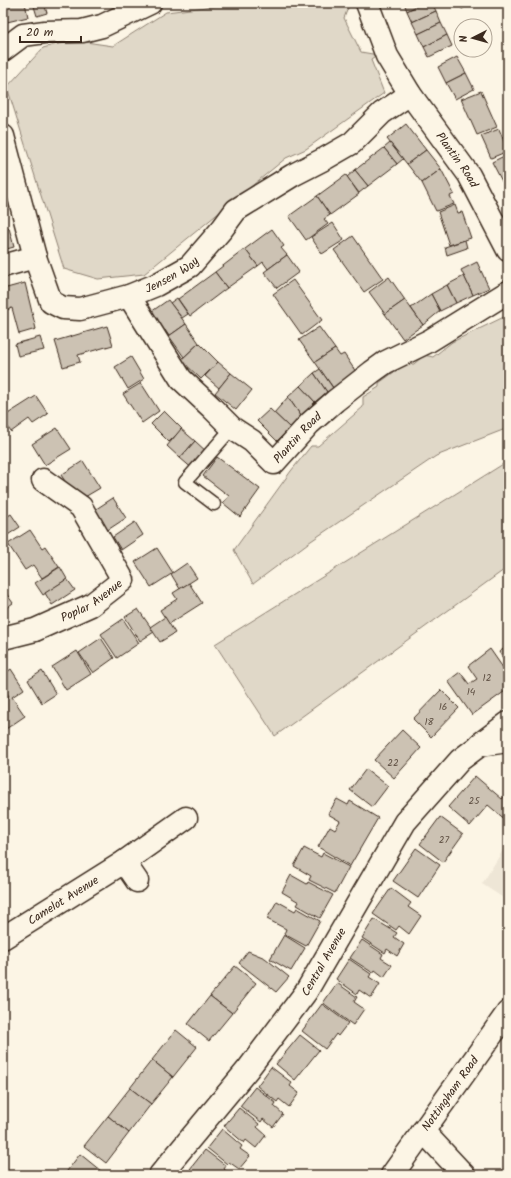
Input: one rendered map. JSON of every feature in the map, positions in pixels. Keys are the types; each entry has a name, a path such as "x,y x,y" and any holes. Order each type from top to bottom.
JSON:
{"street":[{"path":"3,50 24,35 45,32 82,31 102,26 150,3"},
{"name":"Plantin Road","path":"367,3 387,56 410,94 470,175 508,250"},
{"name":"Jensen Way","path":"3,136 35,257 51,302 63,308 80,309 129,296 156,285 190,266 222,229 236,210 293,175 352,143 382,114 410,94"},
{"path":"3,266 35,257"},
{"name":"Plantin Road","path":"129,296 181,379 232,428 252,441 274,463 310,423 372,372 386,362 429,341 508,292"},
{"name":"Poplar Avenue","path":"3,638 35,630 91,605 123,580 81,508 43,480"},
{"name":"Central Avenue","path":"160,1175 248,1069 306,992 405,822 460,760 508,723"},
{"path":"480,744 508,741"},
{"name":"Camelot Avenue","path":"3,938 124,862 186,818"},
{"path":"124,862 137,881"},
{"name":"Nottingham Road","path":"392,1175 508,1012"},
{"path":"423,1132 464,1175"}],"lane":[{"path":"214,504 185,482 232,428"}],"shaded area":[{"path":"220,3 350,3 344,18 361,52 378,55 371,60 384,93 306,149 286,158 144,274 98,279 64,269 7,87 43,48 72,40 113,46 166,12 214,6"},
{"path":"508,315 508,428 436,456 308,543 253,584 234,550 311,446 318,446 363,407 363,397 379,387 379,383 405,364 414,364 424,355 433,357 452,342"},
{"path":"508,461 508,567 275,736 215,644"},
{"path":"508,842 508,901 482,884"}],"building":[{"path":"10,3 25,3 28,17 3,23 3,5"},
{"path":"33,3 44,3 47,13 37,16"},
{"path":"64,3 81,3 65,8"},
{"path":"404,3 423,3 407,11"},
{"path":"423,3 432,3 436,11 412,22 407,11"},
{"path":"458,3 470,3 470,4 462,9"},
{"path":"436,11 441,23 418,34 412,22"},
{"path":"441,23 447,35 424,47 418,34"},
{"path":"447,35 452,46 429,57 424,47"},
{"path":"458,58 466,73 446,83 438,67"},
{"path":"466,73 474,89 455,99 446,83"},
{"path":"481,91 497,127 477,135 461,99"},
{"path":"406,124 426,150 407,164 387,139"},
{"path":"499,129 508,151 491,158 481,136"},
{"path":"390,143 403,159 397,164 384,148"},
{"path":"384,148 397,164 368,186 355,170"},
{"path":"426,150 441,169 422,183 407,164"},
{"path":"508,154 508,193 492,162"},
{"path":"441,169 454,194 450,196 454,204 436,211 422,183"},
{"path":"355,170 368,186 359,193 347,177"},
{"path":"346,175 359,194 330,215 317,196"},
{"path":"317,196 330,215 324,219 328,224 306,240 289,216"},
{"path":"455,205 458,213 462,212 471,238 449,245 438,212"},
{"path":"333,223 344,240 322,254 311,237"},
{"path":"9,228 14,247 3,250 3,230"},
{"path":"272,229 284,246 281,248 287,255 268,269 263,262 258,266 245,249"},
{"path":"353,236 383,279 364,292 334,250"},
{"path":"465,240 467,248 447,255 445,247"},
{"path":"245,249 258,266 227,288 215,272"},
{"path":"287,255 299,272 277,288 264,272"},
{"path":"477,262 489,288 473,295 461,270"},
{"path":"215,272 227,288 190,316 178,299"},
{"path":"464,276 473,295 456,303 447,285"},
{"path":"389,277 405,300 385,314 369,292"},
{"path":"293,280 322,320 302,335 273,294"},
{"path":"25,283 36,329 19,334 12,308 6,310 3,299 3,289"},
{"path":"447,285 456,303 440,311 431,294"},
{"path":"431,294 440,311 423,325 411,308"},
{"path":"177,298 188,314 182,318 170,303"},
{"path":"168,300 186,324 169,336 165,330 161,333 148,314"},
{"path":"405,300 423,325 403,339 385,314"},
{"path":"186,324 199,343 184,357 169,336"},
{"path":"107,326 113,345 78,355 80,362 63,367 55,341"},
{"path":"319,327 335,349 315,362 299,340"},
{"path":"40,337 44,350 18,356 15,344"},
{"path":"199,343 218,362 201,379 181,360"},
{"path":"335,349 340,356 344,354 356,372 334,389 315,362"},
{"path":"131,357 144,379 128,389 115,367"},
{"path":"218,362 231,373 219,388 205,376"},
{"path":"320,369 333,388 327,392 314,373"},
{"path":"231,373 252,390 236,410 215,393"},
{"path":"314,373 327,392 315,402 300,386"},
{"path":"141,383 159,411 142,423 123,394"},
{"path":"300,386 315,402 301,416 288,397"},
{"path":"36,396 48,414 33,424 29,419 11,432 3,420 3,417"},
{"path":"288,397 301,416 290,428 274,413"},
{"path":"270,409 290,428 277,441 257,421"},
{"path":"164,411 182,429 169,442 151,424"},
{"path":"57,428 71,449 45,465 32,444"},
{"path":"181,429 195,441 180,458 167,446"},
{"path":"195,441 209,454 194,470 180,458"},
{"path":"217,457 260,489 240,517 223,503 229,496 203,476"},
{"path":"83,461 100,488 78,501 61,475"},
{"path":"113,498 126,518 103,533 90,513"},
{"path":"11,514 20,527 3,538 3,519"},
{"path":"135,522 143,535 121,550 113,537"},
{"path":"30,530 42,548 45,546 59,567 42,578 33,565 25,570 8,544"},
{"path":"157,548 173,573 151,587 135,562"},
{"path":"187,563 197,578 180,589 171,574"},
{"path":"60,567 67,579 43,595 35,583"},
{"path":"67,579 75,590 52,605 45,593"},
{"path":"189,583 202,603 169,624 160,610 177,599 173,593"},
{"path":"3,589 13,603 3,610"},
{"path":"138,609 154,632 140,641 125,617"},
{"path":"165,617 175,633 160,642 150,627"},
{"path":"123,619 139,643 117,658 101,634"},
{"path":"101,638 114,658 93,673 79,653"},
{"path":"508,646 508,666 499,652"},
{"path":"490,649 508,675 508,689 472,715 448,681 460,672 469,684 477,679 468,666"},
{"path":"77,651 91,674 66,690 52,667"},
{"path":"11,669 24,689 12,697 25,716 3,731 3,700 9,696 3,687 3,675"},
{"path":"42,671 56,694 42,703 28,680"},
{"path":"441,690 459,708 431,737 413,719"},
{"path":"402,730 421,748 394,778 374,760"},
{"path":"366,769 388,786 372,807 350,790"},
{"path":"475,776 502,799 508,792 507,821 488,805 470,826 448,807"},
{"path":"337,799 348,805 350,801 378,818 350,866 318,847 330,826 335,829 340,821 328,814"},
{"path":"440,817 463,834 443,862 420,844"},
{"path":"304,848 321,857 323,853 349,867 335,893 309,880 311,876 294,866"},
{"path":"416,848 440,865 418,898 393,881"},
{"path":"291,875 307,884 308,882 333,895 320,918 297,905 299,902 282,892"},
{"path":"391,888 411,903 408,907 421,916 409,934 399,926 396,930 373,914"},
{"path":"277,901 295,911 297,908 320,921 306,946 284,934 286,929 267,919"},
{"path":"374,919 397,933 394,937 404,944 397,956 387,949 385,953 362,938"},
{"path":"284,935 305,948 291,971 270,959"},
{"path":"362,940 383,954 381,958 392,965 384,977 375,970 373,973 350,958"},
{"path":"248,951 265,958 289,977 276,992 239,963"},
{"path":"349,959 371,974 369,977 380,984 371,998 359,990 357,994 336,979"},
{"path":"235,966 256,983 232,1013 210,996"},
{"path":"337,983 357,997 354,1002 364,1009 353,1025 323,1003"},
{"path":"210,996 232,1013 209,1041 188,1024"},
{"path":"322,1004 348,1023 338,1036 336,1034 325,1049 302,1031"},
{"path":"176,1030 197,1047 173,1077 152,1060"},
{"path":"300,1035 319,1050 295,1080 276,1064"},
{"path":"152,1060 173,1077 151,1104 130,1088"},
{"path":"271,1067 292,1083 290,1086 299,1093 289,1107 279,1099 277,1102 257,1086"},
{"path":"255,1087 276,1103 274,1106 283,1114 273,1127 263,1119 261,1122 240,1106"},
{"path":"130,1088 151,1104 129,1133 108,1116"},
{"path":"239,1108 259,1124 257,1127 266,1135 256,1148 246,1140 244,1143 224,1126"},
{"path":"108,1116 129,1133 106,1163 84,1146"},
{"path":"222,1129 242,1146 240,1149 250,1156 239,1169 229,1162 227,1164 207,1148"},
{"path":"205,1150 226,1166 224,1169 231,1175 198,1175 190,1169"},
{"path":"80,1154 101,1171 97,1175 64,1175"}]}
